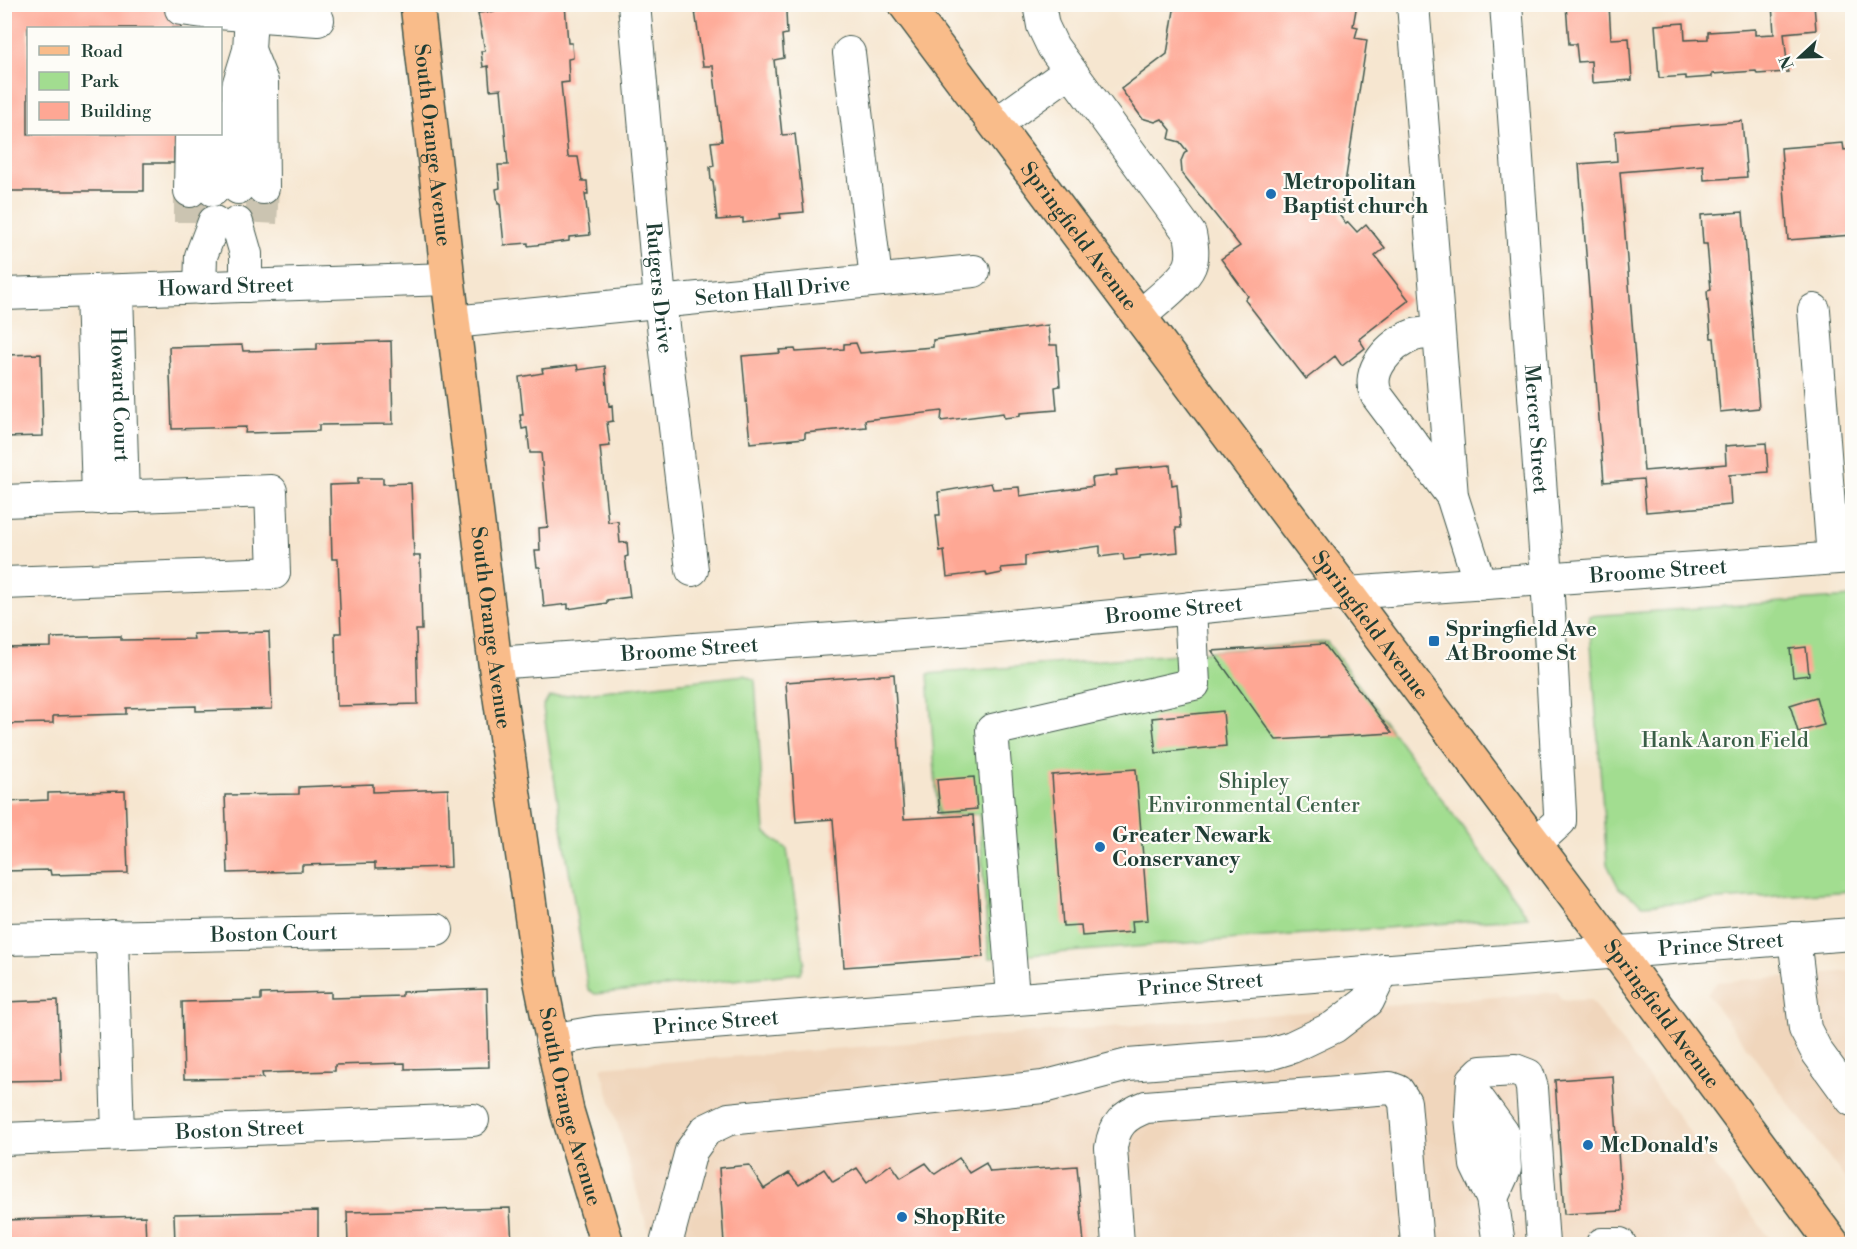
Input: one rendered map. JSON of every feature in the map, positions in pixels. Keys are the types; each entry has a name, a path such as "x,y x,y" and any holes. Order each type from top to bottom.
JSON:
{"main road":[{"name":"South Orange Avenue","path":"417,4 495,663 541,983 567,1111 607,1245"},
{"name":"Springfield Avenue","path":"905,4 1617,953 1833,1245"}],"street":[{"name":"Rutgers Drive","path":"634,4 660,301 692,570"},
{"path":"1040,4 1043,26 1053,47 1190,234 1192,244 1189,267 1183,276 1140,316"},
{"path":"1413,4 1452,496 1480,584"},
{"name":"Mercer Street","path":"1506,4 1547,579 1560,821 1535,844"},
{"path":"213,14 318,20"},
{"path":"213,14 249,50 238,86 226,189"},
{"name":"Seton Hall Drive","path":"849,53 876,279"},
{"path":"996,124 1070,71"},
{"path":"192,135 226,189"},
{"path":"212,135 226,189"},
{"path":"200,288 201,255 226,222 246,254 246,286"},
{"name":"Seton Hall Drive","path":"453,322 974,271"},
{"name":"Howard Street","path":"4,294 448,279"},
{"name":"Howard Court","path":"104,291 110,497"},
{"path":"1814,310 1843,557"},
{"path":"1438,333 1413,336 1389,352 1378,365 1372,381 1377,396 1452,496"},
{"path":"4,501 271,491 274,573 4,583"},
{"name":"Broome Street","path":"495,663 989,628 1347,593 1843,557"},
{"path":"1013,997 992,730 1194,684 1190,608"},
{"name":"Boston Court","path":"4,939 437,930"},
{"name":"Prince Street","path":"551,1040 596,1032 1013,997 1852,934"},
{"path":"112,936 118,1134"},
{"path":"1794,938 1805,1029 1810,1041 1852,1100"},
{"path":"666,1245 692,1151 706,1130 729,1119 1043,1087 1128,1065 1269,1054 1292,1047 1334,1027 1368,1002 1383,970"},
{"path":"1499,1245 1492,1198 1476,1164 1470,1117 1473,1080 1481,1072 1515,1070 1528,1075 1532,1088 1543,1245"},
{"path":"1118,1245 1111,1148 1113,1134 1119,1123 1136,1110 1146,1107 1390,1088 1398,1091 1405,1102 1417,1245"},
{"name":"Boston Street","path":"4,1139 473,1120"},
{"path":"1602,1245 1620,1245"}],"shaded area":[{"path":"1852,971 1852,1188 1707,994 1717,982"},
{"path":"1558,992 1561,1000 1590,1000 1774,1244 652,1244 601,1067"}],"green space":[{"name":"Hank Aaron Field","path":"1852,597 1852,891 1643,905 1619,888 1607,864 1589,616"},
{"name":"Shipley Environmental Center","path":"1327,642 1528,917 989,958 979,814 938,815 928,674"},
{"path":"745,675 755,680 765,832 787,849 804,961 800,973 595,994 588,989 543,708 549,697"}],"building":[{"path":"4,4 181,4 181,27 27,27 27,135 181,135 181,148 174,148 174,163 144,163 144,191 4,191"},
{"path":"542,4 542,7 565,4 568,43 572,43 573,58 568,59 569,82 561,83 568,157 578,157 582,181 587,181 588,194 585,194 590,235 569,237 569,241 528,246 528,243 504,245 500,204 498,204 496,189 500,188 498,165 508,165 501,89 490,90 488,66 483,67 481,51 485,51 478,13 503,10 503,5"},
{"path":"694,4 782,4 782,11 786,11 787,34 782,35 784,58 774,60 782,135 795,134 804,212 780,214 781,218 743,223 743,218 717,220 713,181 711,181 710,167 714,166 711,142 722,141 713,66 703,66"},
{"name":"Metropolitan Baptist church","path":"1175,4 1357,4 1353,26 1358,27 1355,38 1367,40 1340,216 1357,232 1366,224 1385,248 1375,256 1409,300 1359,339 1365,348 1342,366 1335,356 1306,379 1245,300 1248,296 1221,259 1240,246 1182,173 1181,161 1187,151 1180,142 1169,139 1171,130 1162,119 1155,122 1142,118 1121,89 1167,54"},
{"path":"1772,4 1814,4 1816,30 1784,33 1788,72 1757,74 1756,71 1712,74 1712,77 1686,79 1686,76 1659,78 1655,25 1684,23 1685,40 1708,39 1708,32 1755,29 1755,35 1774,34"},
{"path":"1566,5 1609,5 1611,39 1629,38 1632,80 1592,83 1591,61 1578,62 1576,44 1569,44"},
{"path":"1742,121 1747,177 1704,180 1703,165 1620,172 1644,471 1726,464 1725,446 1766,443 1768,472 1729,475 1731,505 1646,512 1643,479 1604,482 1579,164 1617,161 1615,131"},
{"path":"1843,143 1844,150 1852,149 1852,235 1788,240 1781,148"},
{"path":"1743,212 1759,408 1720,412 1714,338 1711,338 1707,291 1711,290 1707,244 1703,244 1701,215"},
{"path":"1048,325 1050,345 1057,345 1060,386 1055,387 1057,410 1020,413 1020,416 1004,418 1003,413 941,421 942,411 865,420 866,427 805,433 805,438 750,443 742,356 780,353 779,350 795,349 796,352 844,349 844,344 856,343 860,353 933,347 933,340"},
{"path":"391,341 393,424 319,425 319,431 245,433 246,427 172,429 169,347 242,345 243,351 317,349 317,343"},
{"path":"41,354 43,436 5,437 5,355"},
{"path":"577,365 578,370 605,366 613,421 607,422 610,446 600,447 608,522 618,521 620,543 627,542 628,556 625,557 630,597 568,609 568,604 544,607 540,567 537,567 535,551 540,551 539,528 548,527 541,453 530,453 527,428 522,429 520,415 523,415 519,377 543,373 542,369"},
{"path":"1170,465 1172,485 1177,484 1181,528 1176,528 1178,552 1124,560 1123,554 1100,557 1100,546 1025,556 1025,566 1001,568 1002,573 987,576 986,572 947,577 944,551 940,552 936,515 940,515 938,492 991,483 993,489 1019,487 1020,496 1093,486 1092,478 1117,475 1116,470"},
{"path":"358,478 383,478 383,484 411,483 414,556 420,556 422,630 416,630 418,704 337,706 335,633 341,633 338,559 332,559 330,485 358,484"},
{"path":"269,632 272,709 196,711 196,706 126,708 126,714 53,716 53,723 4,724 4,648 51,647 51,638 121,636 121,640 194,639 193,634"},
{"path":"1324,644 1392,733 1276,740 1212,651"},
{"path":"1806,647 1809,675 1793,677 1790,649"},
{"path":"894,674 904,819 973,815 983,957 844,967 833,819 796,822 786,682"},
{"path":"1816,697 1824,725 1798,732 1790,705"},
{"path":"1223,711 1226,746 1156,753 1152,718"},
{"name":"Greater Newark Conservancy","path":"1136,769 1148,920 1132,921 1133,932 1082,936 1081,925 1063,926 1052,775"},
{"path":"974,777 977,809 940,812 937,780"},
{"path":"373,784 373,792 448,789 451,867 375,869 375,863 302,865 302,871 228,873 225,795 299,794 299,787"},
{"path":"125,791 128,873 51,875 50,870 4,871 4,802 48,800 48,793"},
{"path":"487,989 489,1067 405,1069 405,1063 335,1065 335,1071 262,1073 263,1078 184,1079 182,1002 261,1000 261,994 331,992 331,998 402,996 402,992"},
{"path":"58,1000 61,1080 4,1081 4,1002"},
{"name":"McDonald's","path":"1613,1076 1622,1211 1564,1214 1555,1080"},
{"name":"ShopRite","path":"959,1158 969,1173 986,1163 990,1172 1077,1166 1084,1244 724,1244 719,1168 749,1165 764,1189 789,1173 799,1185 824,1169 833,1182 857,1168 867,1182 891,1164 901,1178 926,1163 935,1174"},
{"path":"510,1208 512,1244 348,1244 347,1212"},
{"path":"318,1211 318,1244 175,1244 174,1214"},
{"path":"145,1216 146,1244 4,1244 4,1220"}],"tunnel":[{"path":"261,223 263,188"},
{"path":"190,191 190,222"}],"place":[{"name":"Metropolitan Baptist church","path":"1271,194"},
{"name":"Springfield Ave At Broome St","path":"1434,641"},
{"name":"Greater Newark Conservancy","path":"1100,847"},
{"name":"McDonald's","path":"1588,1145"},
{"name":"ShopRite","path":"902,1217"}]}
